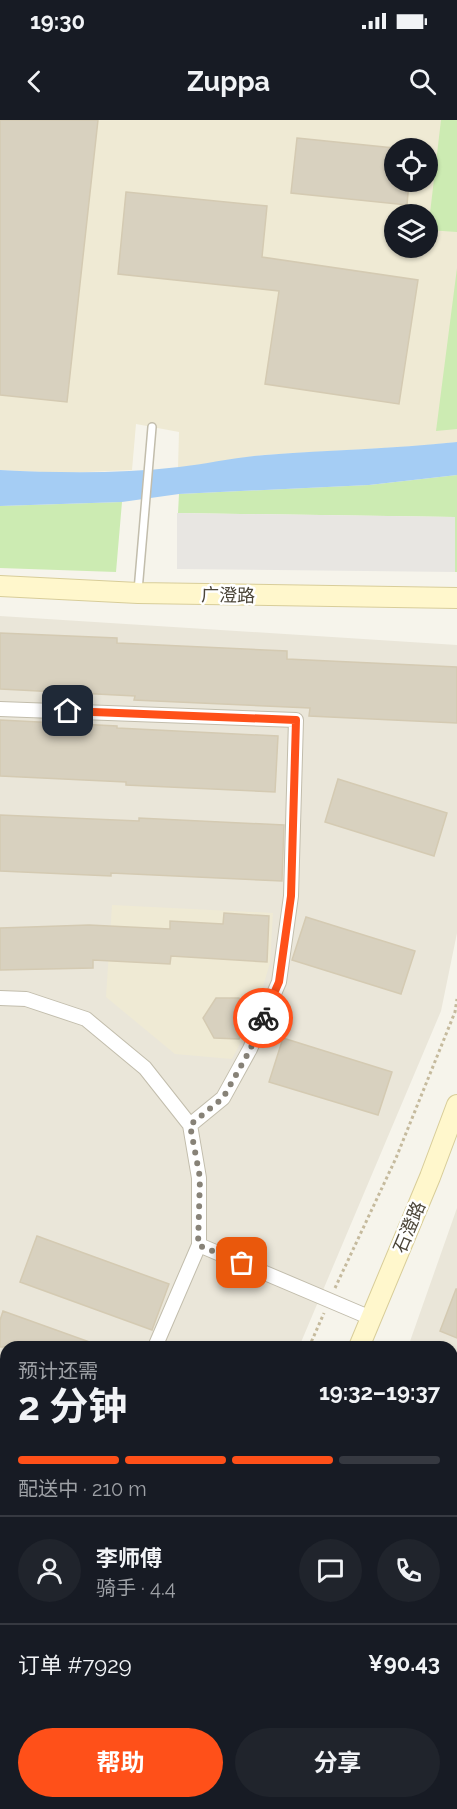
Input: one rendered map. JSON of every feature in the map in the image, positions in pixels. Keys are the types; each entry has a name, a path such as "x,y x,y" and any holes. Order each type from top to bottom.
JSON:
{"street":[{"name":"广澄路","path":"0,586 138,593 457,598"},
{"path":"0,709 296,720 291,896 279,982 250,1050 223,1098 190,1125"},
{"path":"0,998 26,999 86,1019 145,1068 190,1125 200,1178 198,1245 158,1341"},
{"name":"石澄路","path":"361,1341 430,1177 457,1105"},
{"path":"198,1245 371,1318"}],"lane":[{"path":"138,593 152,427"}],"path":[{"path":"312,1341 396,1158 455,1012 457,999"}],"shaded area":[{"path":"0,120 457,120 457,442 263,455 178,468 179,432 136,424 132,470 64,473 0,470"},
{"path":"177,513 455,517 455,572 177,569"},
{"path":"0,616 457,645 457,933 441,1011 302,1341 0,1341"},
{"path":"112,905 273,913 270,963 254,1017 232,1059 175,1054 106,997"},
{"path":"457,1208 457,1341 410,1341"}],"green space":[{"path":"441,120 457,120 457,232 438,231 438,204 431,204 432,192 438,192 438,145"},
{"path":"457,268 457,429 436,431"},
{"path":"457,475 457,572 455,572 455,517 178,513 179,494 369,485"},
{"path":"122,502 116,572 0,568 0,506"}],"water":[{"path":"457,442 457,475 369,485 179,494 122,502 0,506 0,470 134,471 190,466 254,456"}],"building":[{"path":"0,120 98,120 67,402 0,395"},
{"path":"297,138 384,147 384,192 408,192 407,204 291,193"},
{"path":"126,192 267,206 262,257 418,280 399,404 265,384 279,291 118,274"},
{"path":"0,633 117,638 117,643 287,651 287,659 457,667 457,723 309,716 310,708 134,700 135,696 0,689"},
{"path":"0,720 278,736 275,792 0,776"},
{"path":"338,779 447,813 434,856 325,822"},
{"path":"0,815 139,821 139,818 284,825 282,881 111,873 111,876 0,871"},
{"path":"224,913 269,916 267,962 171,956 170,964 93,960 93,968 0,970 0,928 89,925 170,929 170,921 223,924"},
{"path":"306,917 415,951 401,994 292,960"},
{"path":"216,998 239,998 251,1018 239,1039 214,1038 203,1018"},
{"path":"283,1038 392,1072 378,1115 269,1082"},
{"path":"37,1236 169,1284 152,1330 20,1282"},
{"path":"457,1289 457,1338 440,1331"},
{"path":"3,1311 87,1341 0,1341 0,1320"}],"way so far":[{"path":"242,1263 198,1245 200,1178 190,1125 223,1098 250,1050 263,1018"}],"route":[{"path":"68,711 296,720 291,896 279,982 263,1018"}]}
